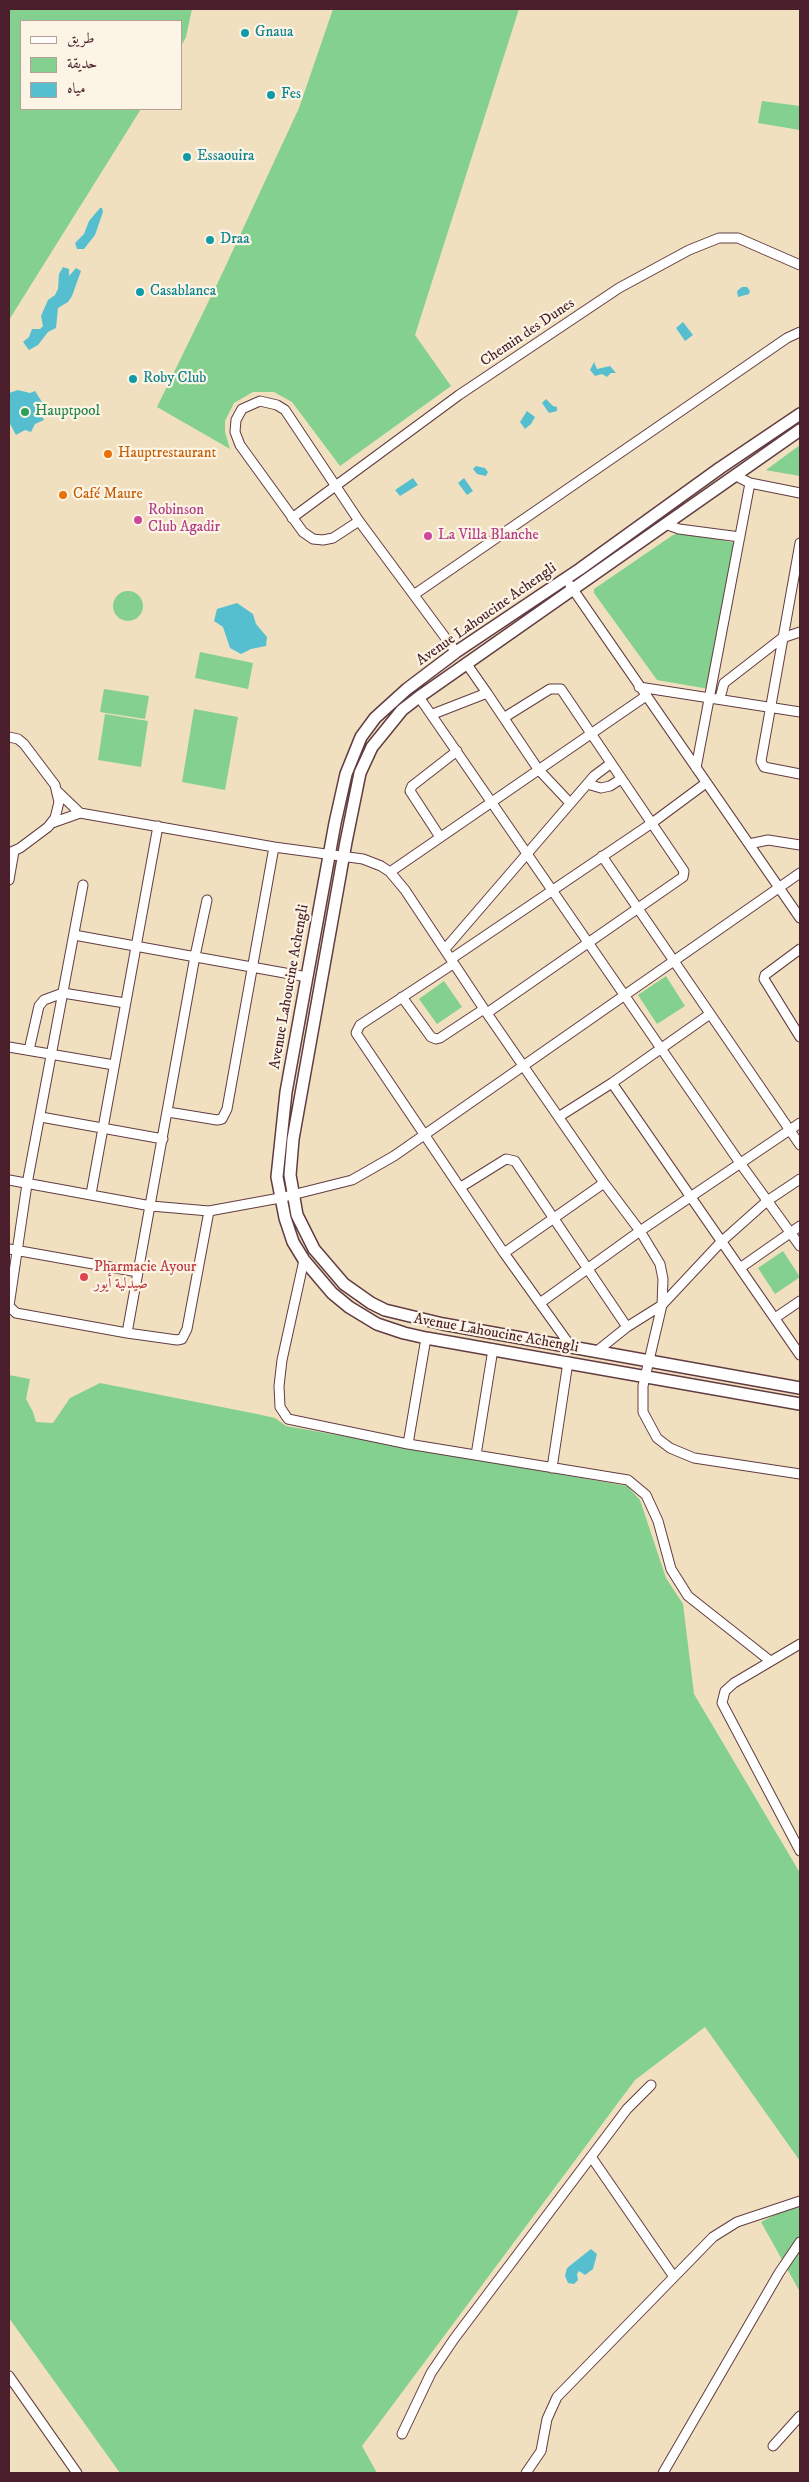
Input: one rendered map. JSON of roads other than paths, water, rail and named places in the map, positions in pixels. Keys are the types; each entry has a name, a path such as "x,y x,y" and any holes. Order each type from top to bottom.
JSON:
{"street":[{"name":"Chemin des Dunes","path":"292,518 334,485 459,395 619,288 689,250 719,238 738,238 800,265"},
{"path":"414,594 787,338 800,332"},
{"path":"360,521 333,538 323,540 314,539 303,532 240,445 235,432 236,420 242,409 260,401 276,405 285,410 334,485 456,652"},
{"name":"Avenue Lahoucine Achengli","path":"800,414 720,468 565,579 456,652 375,718 360,737 346,774 329,855 286,1092 277,1177 280,1198 293,1242 304,1260 316,1276 349,1308 377,1324 426,1338 646,1375 800,1404"},
{"name":"Avenue Lahoucine Achengli","path":"800,430 419,697 402,710 372,747 360,773 343,857 293,1139 290,1175 297,1215 314,1249 344,1284 371,1303 403,1316 800,1388"},
{"path":"736,476 750,483 800,492"},
{"path":"696,768 715,697 750,483"},
{"path":"668,524 679,529 740,537"},
{"path":"800,544 796,587 782,638 769,706 762,765 800,774"},
{"path":"565,579 800,918"},
{"path":"715,697 724,683 782,638 800,632"},
{"path":"466,663 505,717 538,769 570,803"},
{"path":"639,686 800,712"},
{"path":"402,997 431,1037 440,1038 588,944 684,874 684,867 620,779 561,689 555,688 505,717"},
{"path":"433,714 487,693"},
{"path":"390,872 646,696"},
{"path":"419,697 433,714 456,751 588,944 625,994 740,1163 800,1246"},
{"path":"9,738 18,739 24,744 57,791 80,813"},
{"path":"440,837 410,792 412,786 456,751"},
{"path":"445,949 570,803 599,771 610,764"},
{"path":"587,784 601,788 610,786 620,779"},
{"path":"572,1348 504,1252 356,1033 360,1025 706,783"},
{"path":"52,823 58,807 57,791"},
{"path":"9,880 11,852 52,823 80,813 274,847 363,859 390,872 445,949 485,1011 560,1116 604,1184 640,1231 660,1264 663,1279 662,1305 643,1386 643,1412 657,1438 670,1448 694,1458 800,1474"},
{"path":"91,1194 158,826"},
{"path":"749,844 768,840 800,845"},
{"path":"168,1112 217,1120 222,1119 225,1115 274,847"},
{"path":"602,856 800,1145"},
{"path":"9,1180 151,1206 209,1211 280,1198 352,1180 394,1156 425,1135 800,873"},
{"path":"83,885 41,1117 13,1250 9,1300 11,1310 127,1333 177,1340 185,1336 209,1211"},
{"path":"127,1333 195,956 208,900"},
{"path":"74,935 307,977"},
{"path":"800,949 765,975 764,979 800,1037"},
{"path":"29,1050 38,1006 44,1000 63,993 125,1003"},
{"path":"560,1116 612,1083 710,1014"},
{"path":"9,1047 114,1065"},
{"path":"612,1083 800,1355"},
{"path":"41,1117 163,1139"},
{"path":"540,1303 640,1231 800,1123"},
{"path":"461,1187 506,1159 511,1159 553,1217 627,1327"},
{"path":"597,1351 627,1327 662,1305 721,1242 767,1201 800,1179"},
{"path":"504,1252 604,1184"},
{"path":"740,1268 800,1226"},
{"path":"13,1250 138,1272"},
{"path":"304,1260 282,1360 279,1393 282,1413 288,1419 408,1444 628,1480 646,1495 658,1521 672,1569 688,1596 769,1660"},
{"path":"775,1318 800,1301"},
{"path":"408,1444 426,1338"},
{"path":"476,1455 493,1349"},
{"path":"552,1468 568,1362"},
{"path":"800,1644 769,1660 729,1687 722,1696 722,1703 800,1852"},
{"path":"402,2434 431,2373 454,2339 627,2109 651,2085"},
{"path":"592,2158 674,2277"},
{"path":"526,2473 541,2451 546,2419 557,2397 674,2277 724,2229 800,2201"},
{"path":"663,2473 779,2272 800,2242"},
{"path":"9,2376 77,2473"},
{"path":"773,2446 800,2416"}],"water":[{"path":"102,208 103,212 95,235 84,249 77,249 75,243 84,234 89,221"},
{"path":"63,267 69,269 69,276 76,268 81,271 72,296 68,302 58,308 56,328 48,332 38,345 29,350 23,342 29,337 32,329 40,329 43,326 41,316 48,300 55,295 58,289 59,274"},
{"path":"742,287 747,287 750,291 749,294 738,297 737,291"},
{"path":"683,322 693,335 685,341 676,328"},
{"path":"594,362 597,369 610,366 616,373 611,373 607,377 602,374 595,376 590,370"},
{"name":"Hauptpool","path":"18,390 30,393 35,391 42,402 36,405 44,420 35,424 31,432 25,430 16,435 9,422 9,393"},
{"path":"546,399 553,406 557,407 557,411 549,413 542,403"},
{"path":"527,411 535,417 525,429 520,422"},
{"path":"476,466 485,468 488,472 486,476 477,474 473,469"},
{"path":"413,478 418,485 400,496 395,490"},
{"path":"464,478 473,491 467,495 458,483"},
{"path":"237,603 253,614 256,624 267,637 266,646 251,649 241,654 230,648 223,627 214,621 217,609"},
{"path":"591,2249 597,2254 593,2269 585,2275 579,2271 577,2274 578,2280 574,2284 568,2283 565,2276 567,2268"}],"place":[{"name":"Gnaua","path":"245,33"},
{"name":"Fes","path":"271,95"},
{"name":"Essaouira","path":"187,157"},
{"name":"Draa","path":"210,240"},
{"name":"Casablanca","path":"140,292"},
{"name":"Roby Club","path":"133,379"},
{"name":"Hauptpool","path":"25,412"},
{"name":"Hauptrestaurant","path":"108,454"},
{"name":"Café Maure","path":"63,495"},
{"name":"Robinson Club Agadir","path":"138,520"},
{"name":"La Villa Blanche","path":"428,536"},
{"name":"Pharmacie Ayour صيدلية أيور","path":"84,1277"}]}
